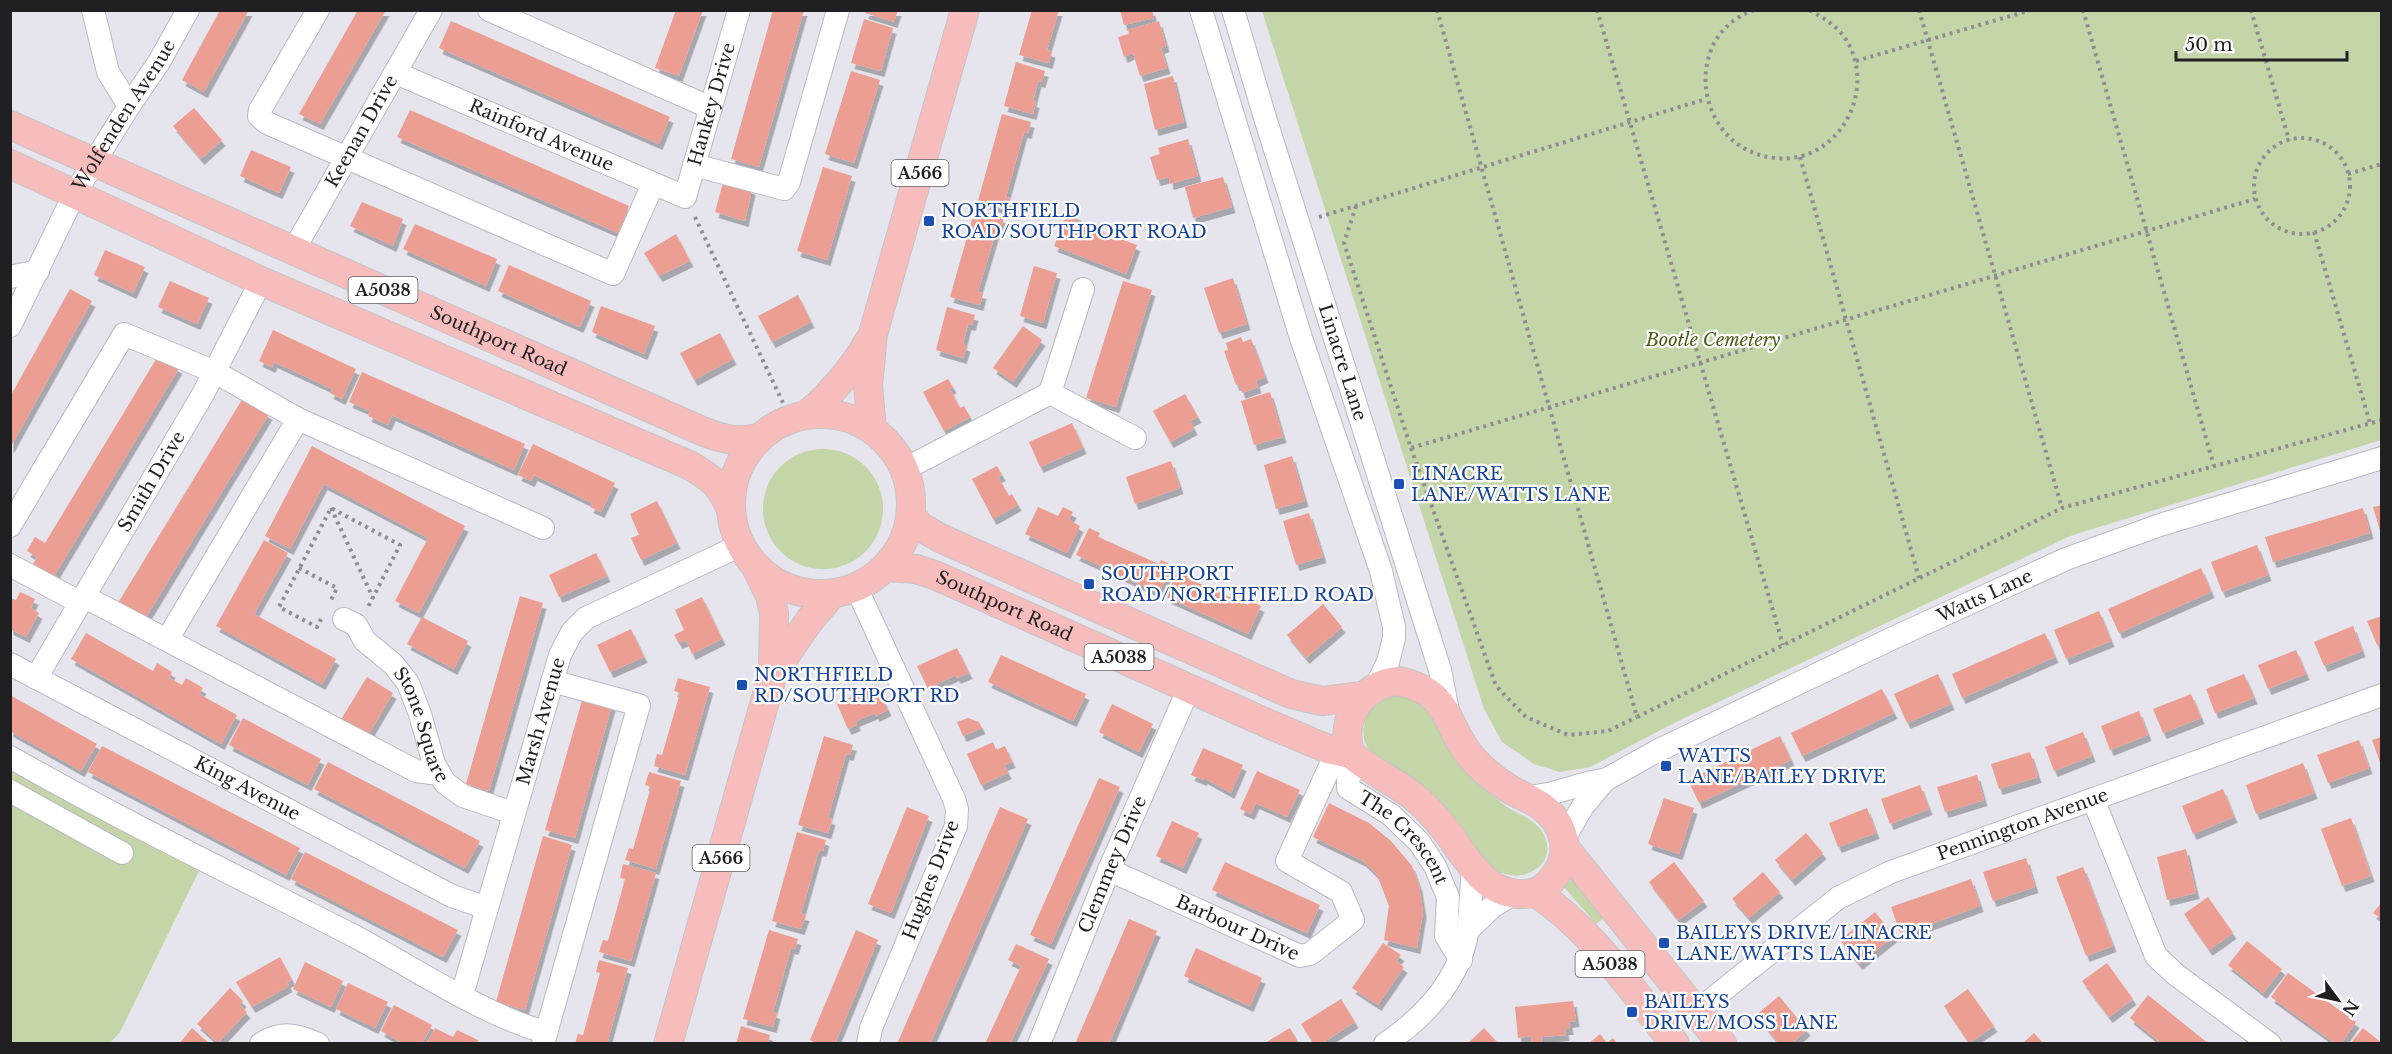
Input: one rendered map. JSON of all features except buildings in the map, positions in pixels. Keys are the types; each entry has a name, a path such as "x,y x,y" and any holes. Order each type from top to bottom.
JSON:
{"main road":[{"name":"A566","path":"872,429 868,386 873,334 965,10"},
{"name":"Southport Road","path":"10,125 702,431 730,441 743,442 759,438"},
{"name":"Southport Road","path":"10,164 261,280 689,465 716,483 724,494 730,510"},
{"name":"A566","path":"799,417 830,394 854,367 873,334"},
{"path":"830,414 852,419 872,429 897,453 905,469 911,492 911,516 903,543 886,567 872,579 844,591 811,594 791,590 772,580 748,556 733,525 730,510 732,490 737,471 746,453 759,438 774,427 799,417 830,414"},
{"name":"Southport Road","path":"911,516 921,526 940,538 1291,694 1322,701 1369,691"},
{"name":"A566","path":"668,1044 773,673 774,613 770,596 748,556"},
{"name":"Southport Road","path":"886,567 916,568 937,576 1328,749 1355,758"},
{"name":"A566","path":"773,673 810,620 844,591"},
{"name":"A5038","path":"1369,691 1398,681 1416,686 1439,702 1472,758 1506,787 1541,806 1553,817 1565,843 1722,1044"},
{"path":"1355,758 1347,745 1348,734 1354,710 1369,691"},
{"name":"A5038","path":"1355,758 1397,785 1432,813 1473,869 1494,888 1525,894 1562,912 1586,936 1674,1044"},
{"path":"1525,894 1549,884 1559,872 1564,859 1565,843"}],"street":[{"path":"93,10 108,72 129,106"},
{"name":"Wolfenden Avenue","path":"10,327 75,193 159,62 188,10"},
{"path":"318,10 260,110 259,116 267,123 613,274 653,184"},
{"name":"Keenan Drive","path":"293,251 431,10"},
{"path":"489,10 711,108"},
{"path":"694,165 784,189 789,182 838,10"},
{"name":"Linacre Lane","path":"1201,10 1301,338 1381,571 1394,627 1394,638 1388,662 1369,691"},
{"name":"Linacre Lane","path":"1233,10 1298,224 1440,670 1449,716"},
{"name":"Hankey Drive","path":"685,197 737,11"},
{"name":"Rainford Avenue","path":"396,73 685,197"},
{"path":"10,277 38,271"},
{"name":"Smith Drive","path":"36,678 215,372 261,280"},
{"path":"905,469 1050,393 1083,289"},
{"path":"10,526 124,334 215,372 298,419 543,528"},
{"path":"1050,393 1135,438"},
{"path":"167,640 298,419"},
{"name":"Watts Lane","path":"1565,843 1588,800 1605,780 1678,741 2066,559 2160,525 2382,458"},
{"name":"Marsh Avenue","path":"462,995 513,813 565,643 586,618 748,556"},
{"path":"10,565 167,640 416,771 438,774"},
{"name":"Hughes Drive","path":"844,591 954,799 957,818 956,826 871,1028 868,1044"},
{"name":"Stone Square","path":"350,622 365,641 393,664 408,683 438,774 453,790 463,796 513,813"},
{"name":"King Avenue","path":"10,664 452,896 488,908"},
{"path":"10,757 74,793 225,869 544,1038 639,705 552,681"},
{"name":"Clemmey Drive","path":"1039,1044 1109,870 1189,688"},
{"name":"Pennington Avenue","path":"1696,1011 1838,898 1891,872 2382,695"},
{"name":"Barbour Drive","path":"1109,870 1299,956 1310,954 1353,920 1341,892 1287,861 1332,762 1355,758"},
{"name":"The Crescent","path":"1355,758 1348,778 1348,788 1391,815 1419,842 1435,866 1448,897 1446,936 1461,960"},
{"name":"Watts Lane","path":"1523,797 1541,797 1584,782 1605,780"},
{"path":"10,791 122,853"},
{"path":"2093,799 2140,921 2156,956 2175,974 2270,1044"},
{"path":"1385,1044 1429,1008 1451,979 1461,960 1468,930 1473,869"},
{"path":"1468,930 1492,907 1525,894"},
{"path":"271,1039 292,1034 318,1044"}],"path":[{"path":"1437,10 1637,717"},
{"path":"1597,10 1782,645"},
{"path":"1754,10 1728,26 1713,47 1705,72 1706,99 1715,122 1731,140 1751,153 1776,159 1800,157 1823,147 1841,131 1853,110 1858,86 1856,61 1844,37 1826,19 1809,10"},
{"path":"1919,10 2062,508"},
{"path":"1856,61 2031,10"},
{"path":"2083,10 2214,466"},
{"path":"2251,10 2289,140"},
{"path":"1298,224 1706,99"},
{"path":"2304,138 2326,145 2342,160 2348,174 2349,190 2345,207 2336,220 2322,230 2306,234 2289,233 2274,226 2262,214 2255,199 2254,184 2260,163 2275,146 2289,140 2304,138"},
{"path":"1800,157 1919,578"},
{"path":"2348,174 2382,164"},
{"path":"685,197 799,417"},
{"path":"1411,448 2255,199"},
{"path":"1356,206 1344,243 1411,448 1496,686 1526,717 1568,735 1608,730 1637,717 2062,508 2382,420"},
{"path":"2314,232 2370,423"},
{"path":"299,568 337,588 317,627 279,607 299,568 331,508"},
{"path":"331,508 400,545 373,598 350,622"},
{"path":"331,508 373,598"}],"green space":[{"name":"Bootle Cemetery","path":"1262,11 2381,11 2381,440 2070,536 1674,723 1590,767 1560,772 1534,764 1502,742 1484,709"},
{"path":"823,449 846,453 866,466 879,486 883,509 879,532 866,552 846,565 823,569 800,565 780,552 767,532 763,509 767,486 780,466 800,453"},
{"path":"1399,695 1419,700 1426,705 1433,715 1443,740 1465,771 1501,803 1538,826 1546,841 1547,852 1538,868 1518,875 1495,870 1367,747 1364,728 1367,715 1382,699"},
{"path":"10,767 199,871 120,1032 110,1043 11,1043"},
{"path":"1573,878 1605,917 1596,924 1564,887"}],"place":[{"name":"NORTHFIELD ROAD/SOUTHPORT ROAD","path":"929,221"},
{"name":"LINACRE LANE/WATTS LANE","path":"1399,484"},
{"name":"SOUTHPORT ROAD/NORTHFIELD ROAD","path":"1089,584"},
{"name":"NORTHFIELD RD/SOUTHPORT RD","path":"742,685"},
{"name":"WATTS LANE/BAILEY DRIVE","path":"1666,766"},
{"name":"BAILEYS DRIVE/LINACRE LANE/WATTS LANE","path":"1664,943"},
{"name":"BAILEYS DRIVE/MOSS LANE","path":"1632,1012"}]}
